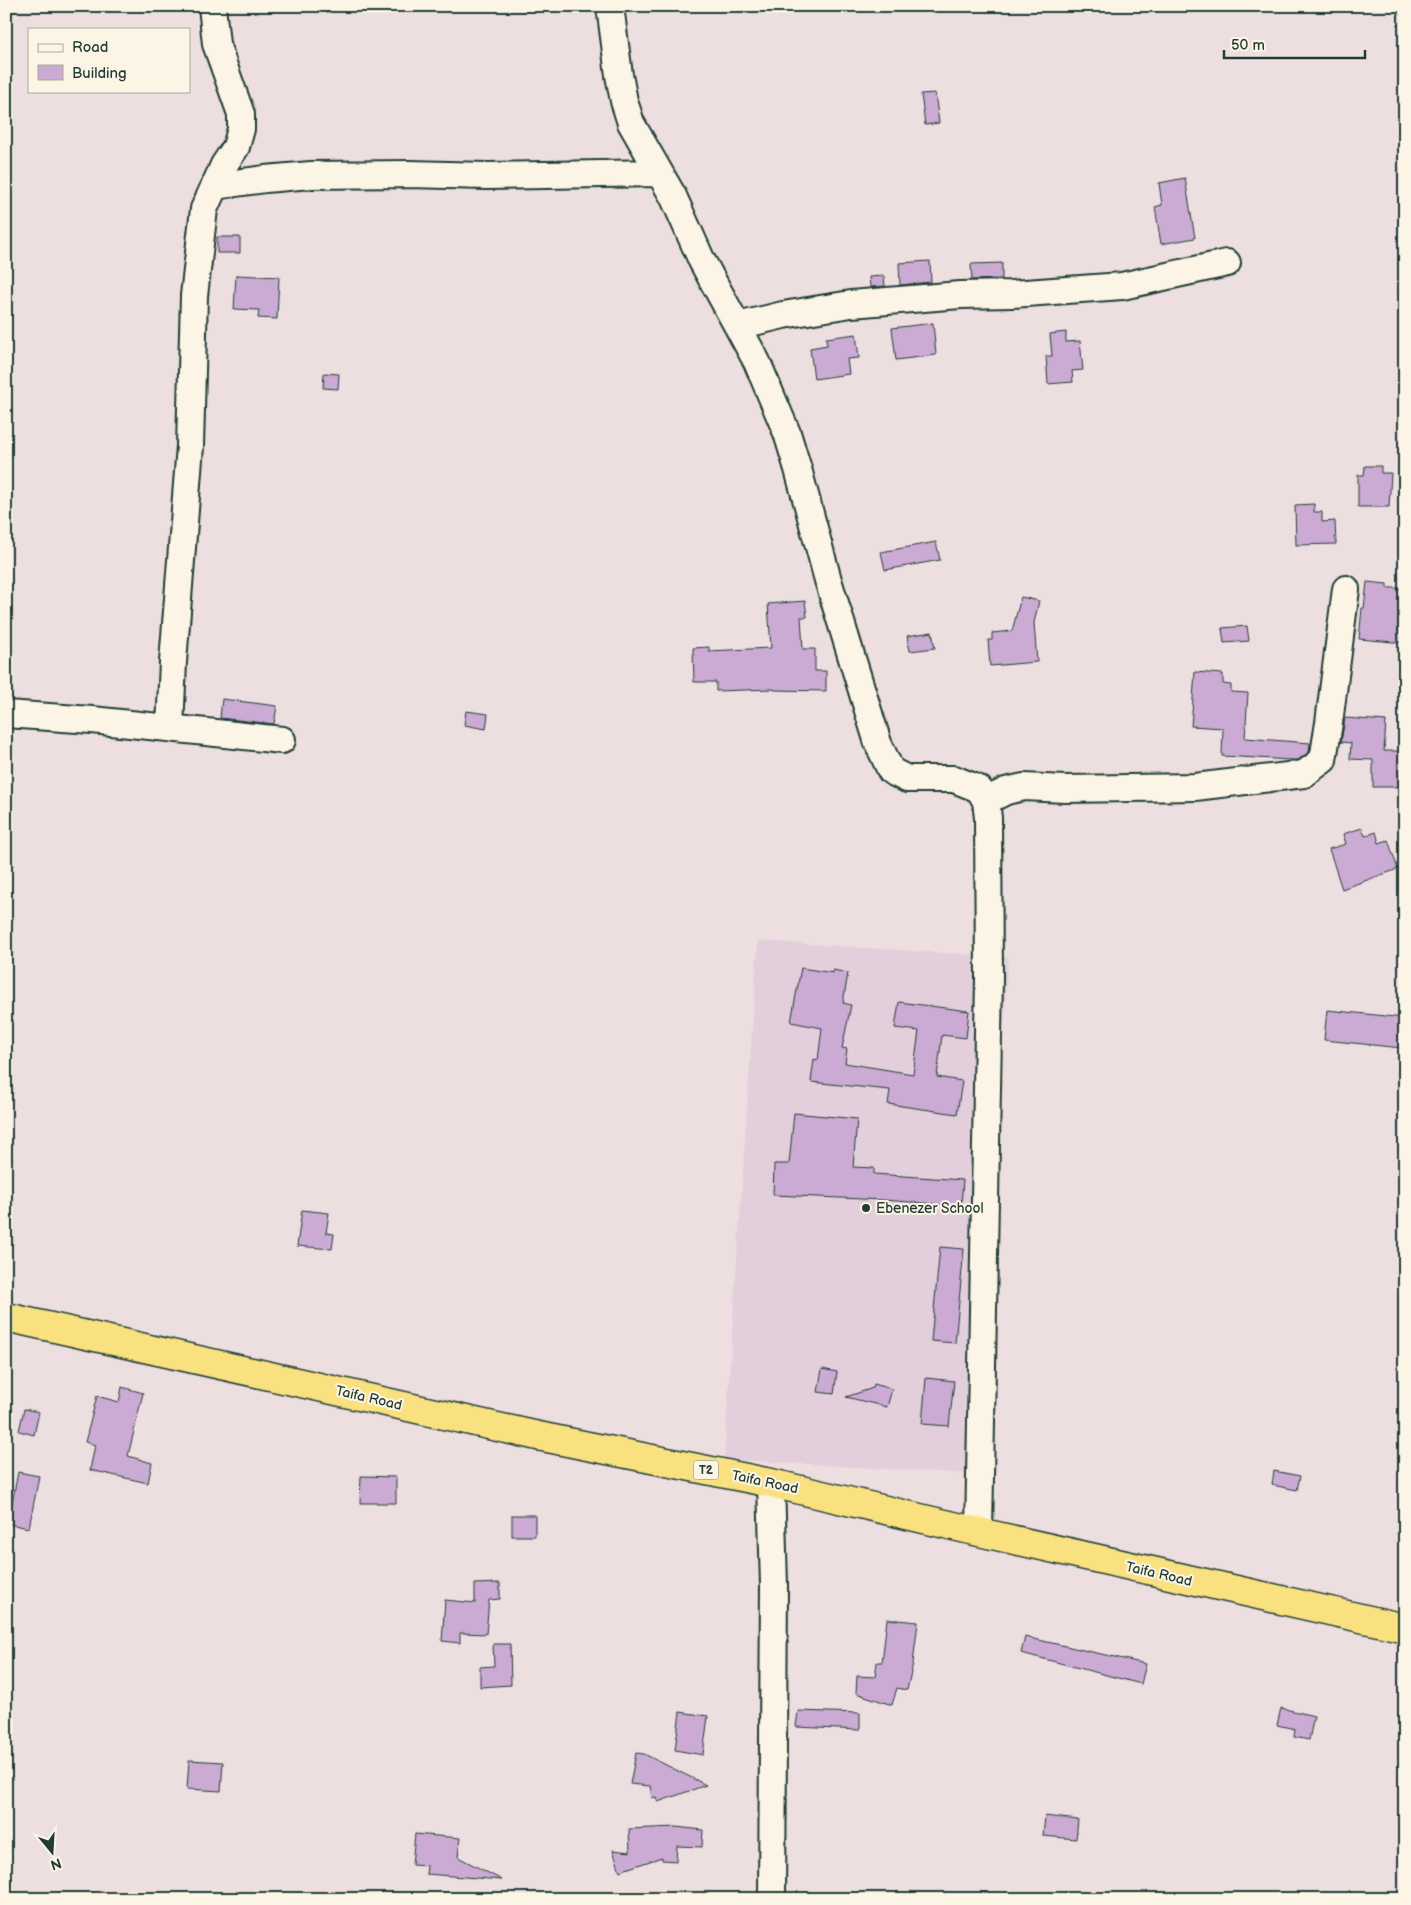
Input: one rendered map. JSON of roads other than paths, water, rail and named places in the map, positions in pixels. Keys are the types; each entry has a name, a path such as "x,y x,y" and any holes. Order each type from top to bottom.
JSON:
{"highway":[{"name":"Taifa Road","path":"6,1317 538,1436 771,1483 1405,1628"}],"street":[{"path":"170,728 173,662 190,446 194,296 204,209 224,165 236,147 241,129 241,114 216,44 212,6"},
{"path":"605,7 624,101 631,123 674,196 702,261 757,362 787,433 828,580 878,743 891,771 906,779 954,779 979,789 986,801 988,818 989,978 979,1532"},
{"path":"214,186 311,175 409,174 487,176 659,173"},
{"path":"738,326 783,315 852,304 960,295 1122,286 1227,263"},
{"path":"986,801 1006,792 1024,787 1066,789 1196,787 1304,774 1323,760 1346,589"},
{"path":"6,714 282,740"},
{"path":"771,1483 774,1585 772,1899"}],"place":[{"name":"Ebenezer School","path":"866,1208"}]}
